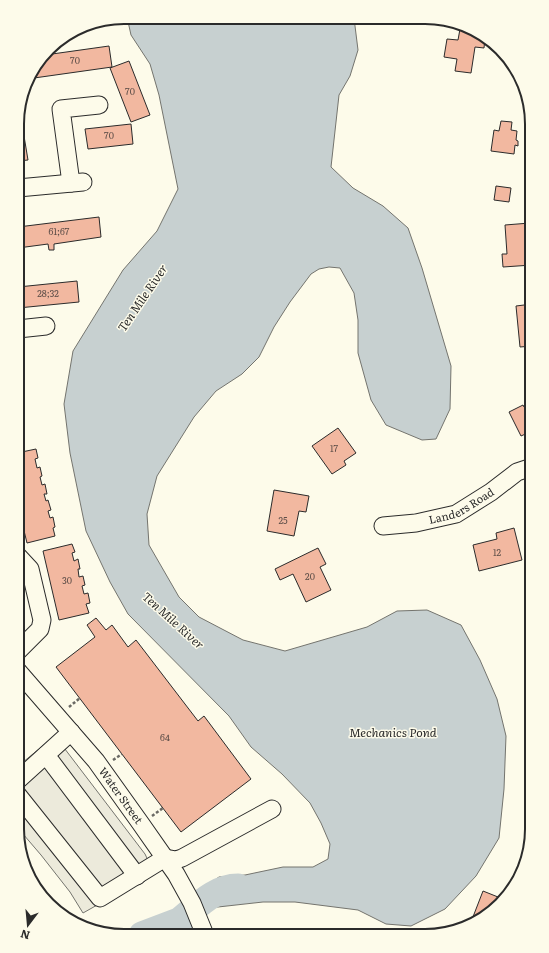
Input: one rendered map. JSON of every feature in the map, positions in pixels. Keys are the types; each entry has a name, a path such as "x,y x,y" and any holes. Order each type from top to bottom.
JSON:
{"street":[{"path":"24,187 77,182 61,109 99,105"},
{"path":"24,329 46,326"},
{"name":"Landers Road","path":"383,526 416,523 456,514 491,492 517,472 525,469"},
{"path":"24,563 30,569 42,620 40,629 24,645"},
{"name":"Water Street","path":"24,678 96,761 176,874 192,903 203,929"},
{"path":"24,775 71,732"},
{"path":"46,755 137,876"},
{"path":"24,803 100,898 165,858 176,860 182,858 272,809"}],"path":[{"path":"67,708 80,698"},
{"path":"110,763 122,754"},
{"path":"150,817 163,808"}],"shaded area":[{"path":"55,736 145,854 154,873 83,913 70,892 25,836 24,761"}],"water":[{"name":"Mechanics Pond","path":"129,24 355,24 358,50 350,76 339,95 331,167 353,188 383,206 408,228 422,268 451,366 450,409 436,439 422,440 386,425 371,400 358,353 358,320 354,293 340,268 329,267 319,269 311,274 290,302 274,327 259,357 242,374 216,391 194,417 157,476 147,514 149,545 179,597 199,617 243,640 285,651 367,627 397,611 427,610 461,625 480,660 497,699 506,736 504,789 499,838 476,876 445,909 411,926 386,924 358,910 295,902 263,902 209,908 201,893 209,884 219,877 245,875 283,867 313,867 328,859 330,844 310,803 282,774 251,747 229,716 128,614 110,582 86,531 70,453 64,404 73,351 123,270 157,231 178,189 159,95 150,64 131,35"}],"building":[{"path":"460,30 469,34 484,44 484,48 475,47 471,73 455,71 457,59 444,57 447,39 458,40"},
{"path":"109,46 112,67 35,78 53,54"},
{"path":"129,61 150,115 131,122 110,68"},
{"path":"501,121 512,122 511,130 517,131 516,140 518,141 518,146 515,145 514,154 491,151 494,130 499,131"},
{"path":"131,124 133,144 88,149 85,129"},
{"path":"24,136 28,160 24,160"},
{"path":"496,186 511,188 509,202 494,200"},
{"path":"99,217 101,237 54,244 54,250 49,250 48,244 24,247 24,226"},
{"path":"525,223 525,265 503,267 502,254 507,254 505,225"},
{"path":"77,281 79,302 24,307 24,286"},
{"path":"525,305 525,347 520,347 516,306"},
{"path":"523,405 525,434 521,436 509,412"},
{"path":"338,428 356,453 344,461 346,465 332,474 312,446"},
{"path":"36,449 38,458 35,459 37,468 40,467 42,485 45,484 47,494 44,494 46,501 48,500 51,510 48,511 50,518 53,517 55,527 53,528 55,536 27,543 24,531 24,452"},
{"path":"274,490 309,496 306,512 299,511 294,536 267,531"},
{"path":"514,528 522,560 479,571 473,545 497,539 496,533"},
{"path":"72,544 75,552 72,553 74,561 78,559 80,569 78,569 79,577 83,576 85,585 82,586 84,594 88,593 90,603 86,604 89,613 59,620 43,551"},
{"path":"318,548 326,564 320,567 331,590 306,602 293,574 280,580 275,569"},
{"path":"96,618 106,630 112,625 128,647 136,640 198,721 204,716 251,779 181,832 56,667 95,637 87,625"},
{"path":"483,891 498,897 486,908 473,916"}],"waterway":[{"name":"Ten Mile River","path":"178,929 179,921 213,894 221,890 238,887"},
{"path":"158,929 179,921"}]}
